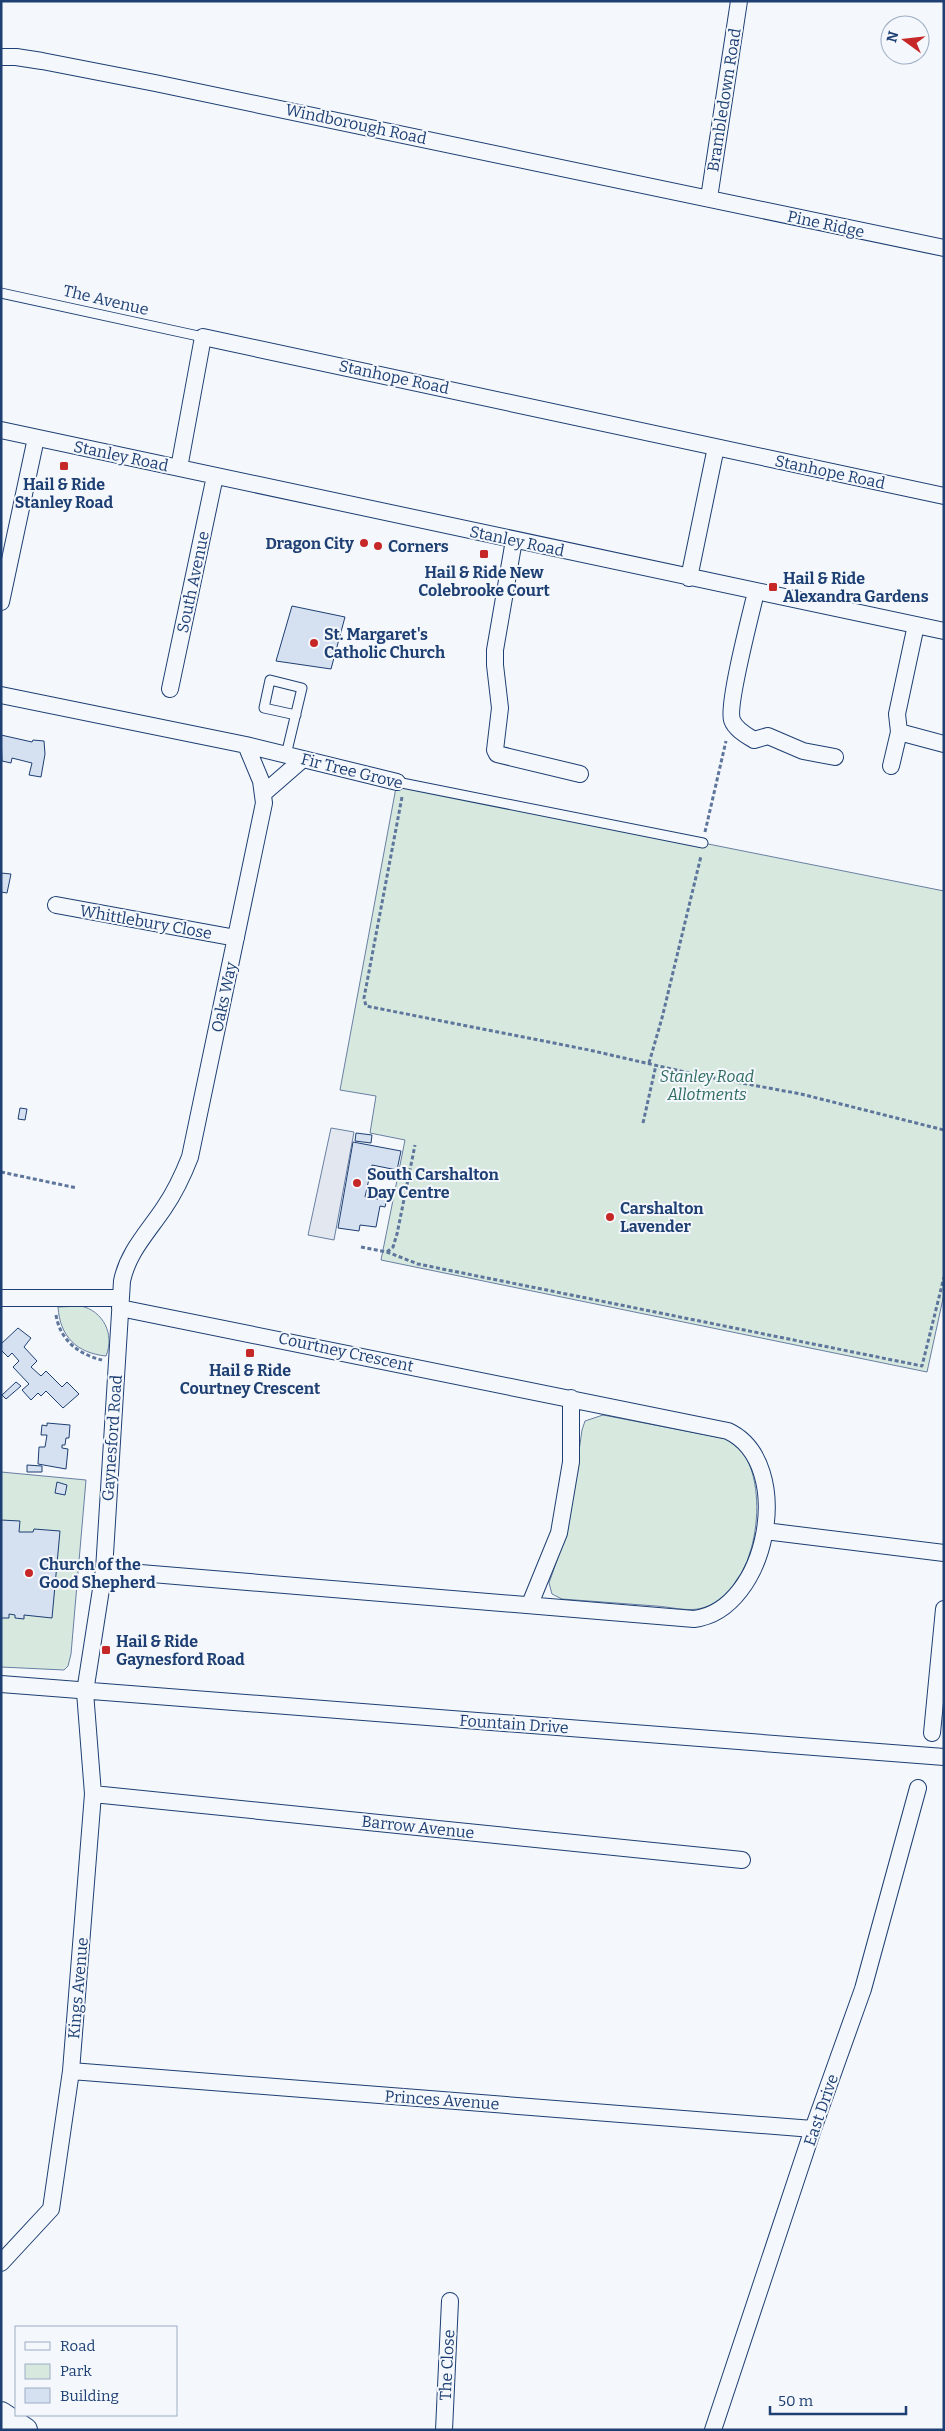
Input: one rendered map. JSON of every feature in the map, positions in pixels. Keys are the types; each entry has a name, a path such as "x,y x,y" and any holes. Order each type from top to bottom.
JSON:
{"main road":[{"path":"1,2414 25,2430"}],"street":[{"name":"Brambledown Road","path":"709,198 739,1"},
{"name":"Windborough Road","path":"1,57 25,58 164,85 709,198"},
{"name":"Pine Ridge","path":"709,198 944,248"},
{"name":"Stanhope Road","path":"203,337 944,496"},
{"path":"179,468 203,337"},
{"name":"Stanley Road","path":"1,430 688,578 944,631"},
{"path":"1,602 36,438"},
{"path":"688,578 716,447"},
{"name":"South Avenue","path":"170,689 215,476"},
{"path":"514,540 496,650 495,664 500,708 495,750 497,754 580,774"},
{"path":"756,592 733,698 732,718 735,725 754,740 768,736 803,751 835,757"},
{"path":"892,766 899,732 897,714 916,625"},
{"name":"Fir Tree Grove","path":"1,695 246,745 402,783"},
{"path":"899,732 944,744"},
{"name":"Oaks Way","path":"170,1198 184,1173 190,1157 262,809 264,793 246,745"},
{"path":"264,793 303,759"},
{"name":"Whittlebury Close","path":"56,905 236,938"},
{"name":"Gaynesford Road","path":"85,1692 104,1570 122,1281 128,1258 170,1198"},
{"name":"Courtney Crescent","path":"1,1298 55,1298 120,1303 717,1428 740,1436 754,1453 764,1483 766,1505 765,1531 757,1560 741,1589 724,1607 703,1618 694,1619 104,1570"},
{"path":"530,1604 553,1552 562,1517 571,1462 571,1398"},
{"path":"765,1531 944,1553"},
{"path":"932,1733 944,1609"},
{"name":"Fountain Drive","path":"1,1684 944,1757"},
{"name":"Kings Avenue","path":"1,2263 51,2209 71,2071 94,1794 85,1692"},
{"name":"East Drive","path":"714,2430 813,2130 864,1990 918,1788"},
{"name":"Barrow Avenue","path":"94,1794 742,1860"},
{"name":"Princes Avenue","path":"71,2071 813,2130"},
{"name":"The Close","path":"444,2430 450,2301"}],"lane":[{"name":"The Avenue","path":"1,293 203,337"},
{"path":"286,755 296,715 302,688 270,680 264,708 296,715"},
{"name":"Fir Tree Grove","path":"402,783 703,843"}],"path":[{"path":"649,1063 662,1018 732,718"},
{"path":"402,783 400,803 364,998 366,1006 649,1063 698,1075 801,1094 944,1130"},
{"path":"644,1123 656,1065"},
{"path":"387,1252 393,1246 397,1234 416,1145"},
{"path":"1,1172 77,1188"},
{"path":"361,1247 387,1252 418,1264 922,1366 944,1277"},
{"path":"55,1298 58,1327 67,1342 90,1356 117,1362"}],"green space":[{"name":"Stanley Road Allotments","path":"397,782 944,891 944,1294 927,1372 381,1260 405,1140 370,1133 376,1096 340,1090"},
{"path":"81,1306 95,1313 105,1325 109,1340 106,1356 79,1347 66,1335 62,1327 58,1307"},
{"path":"603,1415 727,1439 744,1454 752,1472 756,1495 756,1519 752,1544 745,1567 733,1586 717,1601 698,1609 688,1610 562,1599 552,1594 549,1583 568,1529 582,1430 585,1421"},
{"path":"1,1472 86,1480 71,1654 68,1666 64,1670 1,1667"}],"shaded area":[{"path":"331,1128 354,1132 334,1240 308,1235"}],"building":[{"path":"292,606 345,617 331,669 276,661"},
{"path":"1,735 32,742 33,740 44,741 45,754 41,777 29,775 32,763 12,758 11,763 2,761"},
{"path":"1,873 11,874 7,893 1,892"},
{"path":"20,1108 27,1109 25,1120 18,1119"},
{"path":"356,1133 372,1135 371,1143 355,1141"},
{"name":"South Carshalton Day Centre","path":"353,1142 401,1151 397,1170 372,1165 365,1197 378,1199 378,1196 387,1198 385,1207 380,1206 376,1227 360,1225 359,1231 338,1228"},
{"path":"18,1328 31,1338 24,1347 37,1361 31,1367 41,1376 46,1371 62,1387 67,1382 79,1394 63,1408 46,1391 41,1396 38,1393 31,1400 22,1390 29,1384 13,1367 19,1361 12,1353 8,1357 1,1350 1,1344"},
{"path":"16,1382 21,1386 6,1399 2,1395"},
{"path":"47,1423 70,1425 69,1438 66,1438 65,1445 62,1445 62,1448 68,1449 66,1469 38,1464 39,1447 45,1447 47,1435 41,1435 42,1425 47,1426"},
{"path":"27,1465 42,1466 42,1472 27,1472"},
{"path":"57,1482 67,1485 65,1495 55,1493"},
{"name":"Church of the Good Shepherd","path":"1,1520 20,1521 19,1532 33,1532 34,1529 60,1531 52,1618 24,1615 24,1619 15,1618 15,1615 9,1614 9,1618 1,1618"}],"place":[{"name":"Hail & Ride Stanley Road","path":"64,466"},
{"name":"Dragon City","path":"364,543"},
{"name":"Corners","path":"378,546"},
{"name":"Hail & Ride New Colebrooke Court","path":"484,554"},
{"name":"Hail & Ride Alexandra Gardens","path":"773,587"},
{"name":"St. Margaret's Catholic Church","path":"314,643"},
{"name":"South Carshalton Day Centre","path":"357,1183"},
{"name":"Carshalton Lavender","path":"610,1217"},
{"name":"Hail & Ride Courtney Crescent","path":"250,1353"},
{"name":"Church of the Good Shepherd","path":"29,1573"},
{"name":"Hail & Ride Gaynesford Road","path":"106,1650"}]}
